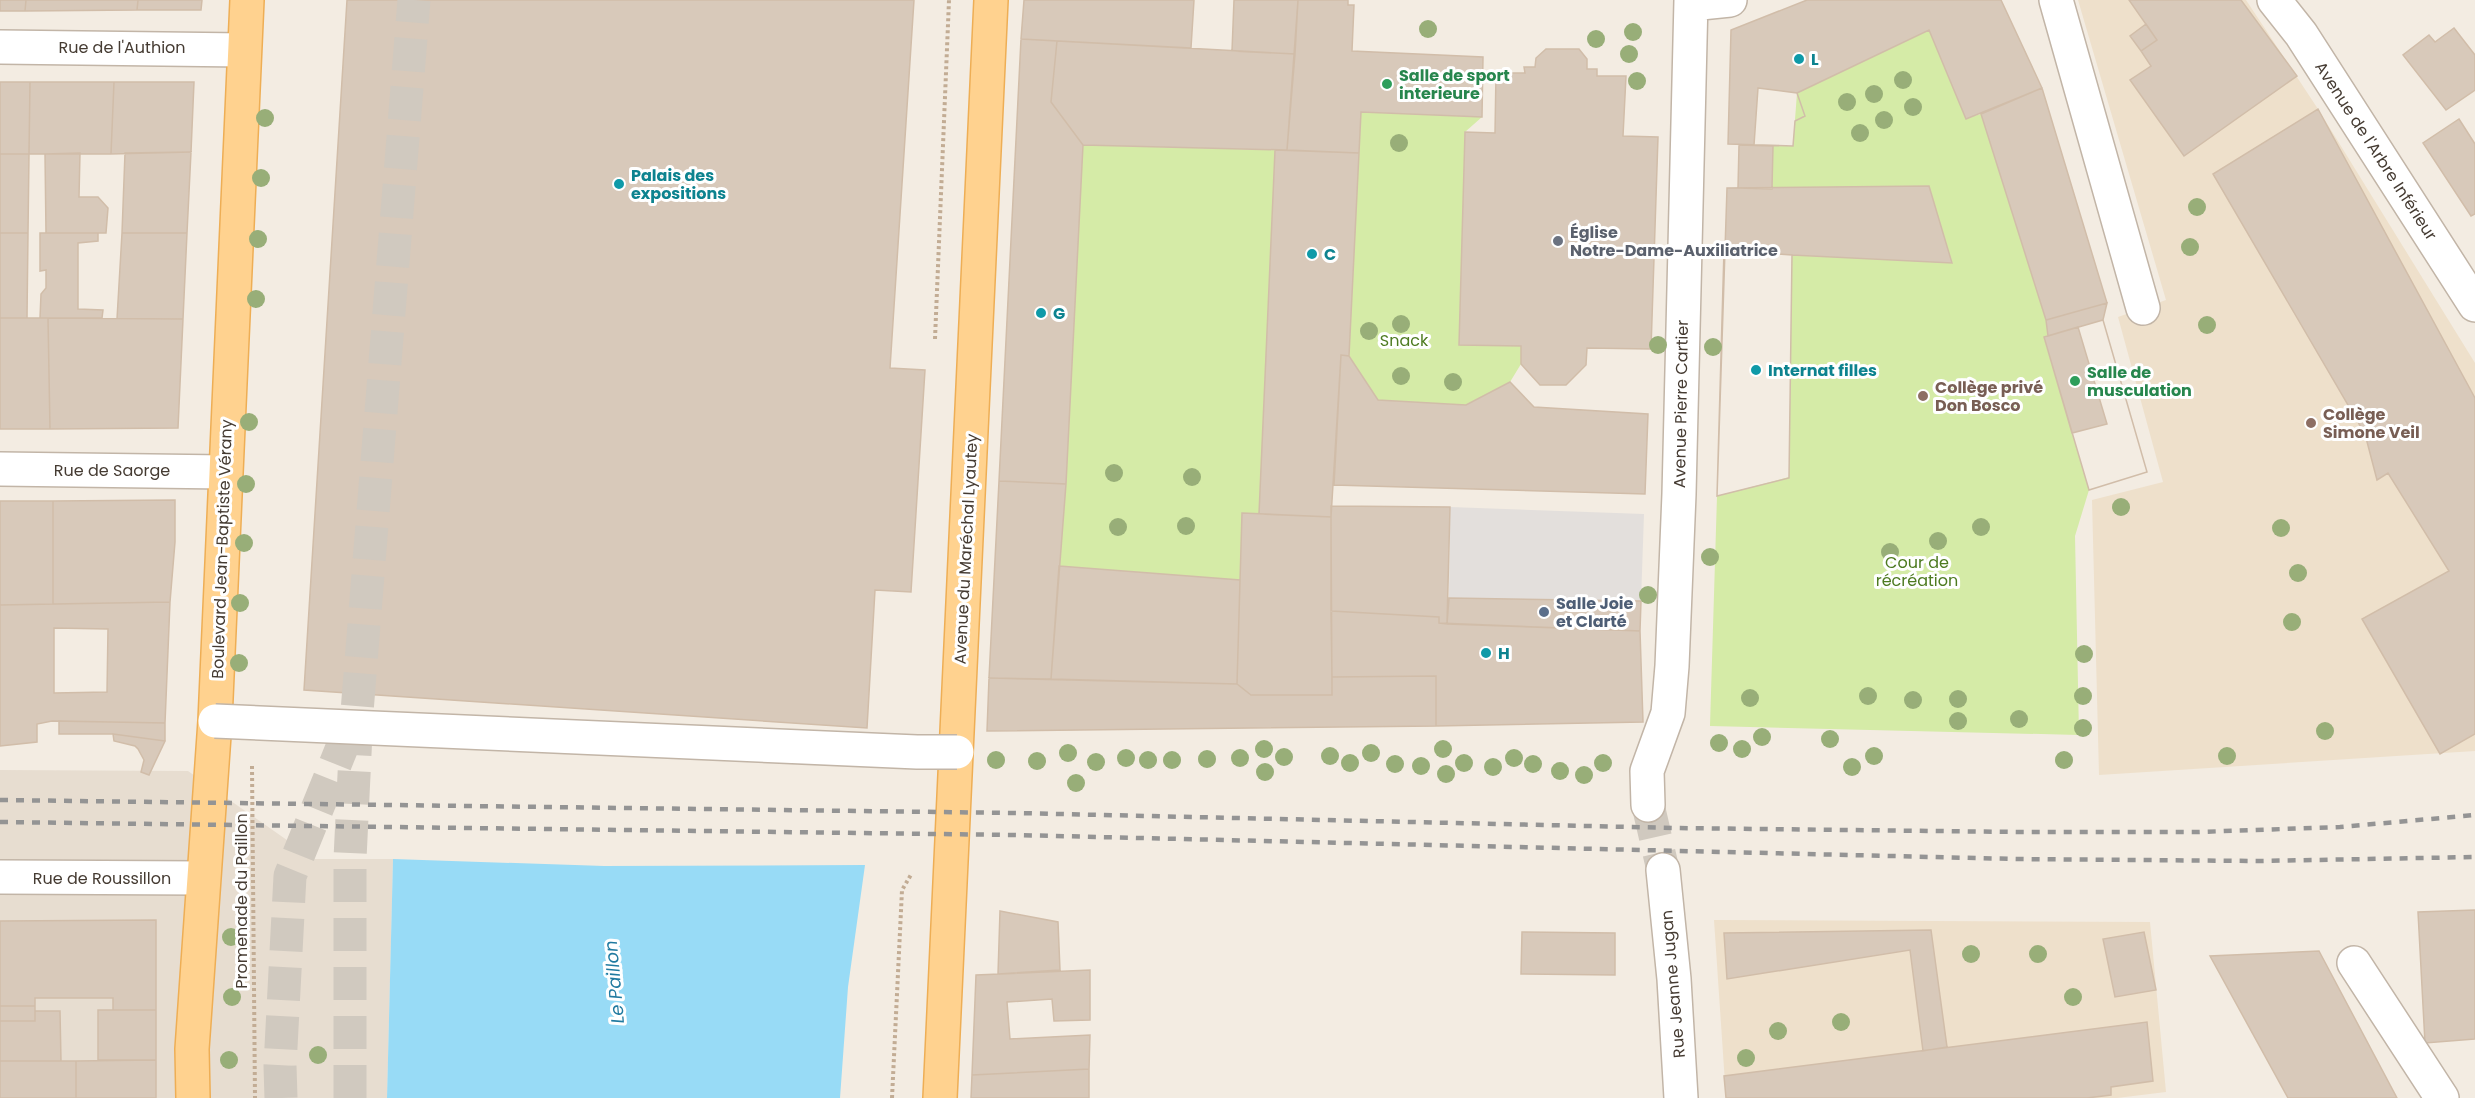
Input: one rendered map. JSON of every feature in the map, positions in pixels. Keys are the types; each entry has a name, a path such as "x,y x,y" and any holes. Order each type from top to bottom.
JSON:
{"main road":[{"name":"Boulevard Jean-Baptiste Vérany","path":"193,1098 192,1049 214,721 248,0"},
{"name":"Avenue du Maréchal Lyautey","path":"940,1098 991,0"}],"street":[{"path":"1691,2 1730,0"},
{"path":"2056,0 2143,308"},
{"name":"Avenue de l'Arbre Inférieur","path":"2274,0 2301,34 2475,305"},
{"name":"Avenue Pierre Cartier","path":"1648,805 1647,771 1668,713 1672,666 1679,494 1691,2"},
{"name":"Rue de l'Authion","path":"0,46 244,50"},
{"name":"Rue de Saorge","path":"0,469 225,472"},
{"path":"214,721 957,752"},
{"name":"Rue Jeanne Jugan","path":"1663,870 1674,979 1681,1098"},
{"name":"Rue de Roussillon","path":"0,877 203,878"},
{"path":"2354,963 2442,1098"}],"path":[{"path":"934,346 949,0"},
{"name":"Promenade du Paillon","path":"214,721 252,757 255,1098"},
{"path":"892,1098 902,890 914,870"}],"shaded area":[{"name":"Collège Simone Veil","path":"2078,0 2246,0 2318,109 2475,363 2475,751 2099,775 2092,500 2163,482 2118,317 2166,300"},
{"path":"1450,507 1644,514 1641,601 1449,598"},
{"path":"0,770 188,771 314,859 393,859 387,1098 0,1098"},
{"path":"1714,920 2150,922 2166,1092 2117,1098 1726,1098"}],"green space":[{"name":"Cour de récréation","path":"1929,30 1966,118 1981,114 2046,320 2048,336 2044,338 2089,490 2075,536 2079,735 1710,726 1717,496 1789,477 1792,255 1772,189 1773,146 1793,146 1797,93"},
{"name":"Snack","path":"1361,112 1482,117 1465,132 1459,344 1521,346 1521,364 1510,382 1466,405 1378,400 1349,356"},
{"path":"1083,145 1275,150 1259,514 1242,513 1240,580 1059,566"}],"water":[{"name":"Le Paillon","path":"393,859 604,866 865,865 848,987 840,1098 387,1098"}],"building":[{"path":"0,0 26,0 25,11 0,11"},
{"path":"26,0 138,0 137,10 25,11"},
{"path":"138,0 202,0 201,10 137,10"},
{"name":"Palais des expositions","path":"347,0 914,0 890,368 925,370 911,592 875,590 867,728 304,690"},
{"path":"1024,0 1194,0 1191,48 1021,39"},
{"path":"1234,0 1298,0 1295,54 1232,51"},
{"name":"Salle de sport interieure","path":"1298,0 1348,0 1348,5 1354,5 1352,51 1483,57 1482,117 1361,112 1359,153 1287,150"},
{"name":"L","path":"1807,0 2001,0 2042,88 1966,119 1929,30 1797,93 1805,116 1795,121 1793,146 1728,144 1731,30"},
{"path":"2129,0 2241,0 2297,76 2184,156 2130,80 2151,66 2141,51 2157,40"},
{"path":"2146,24 2157,40 2141,51 2130,36"},
{"path":"2454,28 2475,55 2475,90 2446,110 2403,55 2429,35 2435,42"},
{"name":"G","path":"1021,39 1057,41 1051,102 1083,145 1066,484 999,481"},
{"path":"1057,41 1295,54 1287,150 1083,145 1051,102"},
{"name":"Église Notre-Dame-Auxiliatrice","path":"1546,49 1579,49 1587,59 1587,69 1597,69 1597,76 1626,76 1623,136 1658,137 1651,349 1587,348 1586,365 1566,385 1540,385 1521,364 1521,346 1459,345 1465,132 1495,133 1496,73 1525,73 1524,67 1535,67 1536,58"},
{"path":"0,82 30,82 29,154 0,154"},
{"path":"30,82 114,82 111,154 29,154"},
{"path":"114,82 194,82 191,152 111,154"},
{"path":"1758,88 1797,93 1805,116 1795,121 1793,146 1754,145"},
{"path":"2042,88 2107,303 2046,320 1981,114"},
{"path":"2318,109 2475,398 2475,734 2440,754 2362,619 2449,571 2388,473 2377,480 2365,434 2213,174"},
{"path":"2459,119 2475,144 2475,214 2471,216 2423,143"},
{"path":"1739,145 1773,146 1772,189 1738,188"},
{"name":"C","path":"1275,150 1359,153 1349,356 1341,355 1331,517 1259,514"},
{"path":"191,152 187,233 122,233 125,153"},
{"path":"80,153 79,197 98,197 108,208 106,233 46,233 45,154"},
{"path":"0,154 29,154 28,233 0,233"},
{"name":"Internat filles","path":"1929,186 1952,263 1792,255 1789,478 1717,496 1727,188"},
{"path":"0,233 28,233 27,318 0,318"},
{"path":"40,233 98,233 98,241 78,243 78,309 103,310 102,318 40,318 41,294 46,288 46,270 40,271"},
{"path":"122,233 187,233 183,319 117,319"},
{"path":"1724,250 1792,255 1789,478 1717,496"},
{"path":"2107,303 2103,320 2048,336 2046,320"},
{"path":"0,318 48,318 50,429 0,429"},
{"path":"48,318 183,319 178,428 50,429"},
{"path":"2103,320 2147,472 2089,490 2044,337"},
{"path":"2103,320 2147,472 2089,490 2044,337"},
{"name":"Salle de musculation","path":"2078,327 2107,424 2072,433 2044,337"},
{"path":"1341,355 1349,356 1378,400 1466,405 1510,382 1534,407 1648,414 1645,494 1334,485"},
{"path":"999,481 1066,484 1051,679 989,678"},
{"path":"175,500 175,542 170,602 53,604 53,501"},
{"path":"0,501 53,501 53,604 0,605"},
{"path":"1331,506 1450,507 1447,624 1439,623 1439,617 1331,611"},
{"path":"1242,513 1331,517 1332,695 1251,695 1237,684"},
{"path":"1059,566 1240,580 1237,684 1051,679"},
{"name":"Salle Joie et Clarté","path":"1449,598 1641,601 1640,631 1447,624"},
{"path":"170,602 165,723 52,721 37,724 37,742 0,746 0,605","holes":["54,628 108,629 107,692 54,693"]},
{"name":"H","path":"1331,611 1439,617 1439,623 1640,631 1643,722 1436,726 1436,676 1332,677"},
{"path":"1436,676 1436,726 987,731 989,678 1237,684 1251,695 1332,695 1332,677"},
{"path":"59,721 165,723 165,741 113,734 59,734"},
{"path":"113,734 165,741 149,775 141,772 144,760 138,749 135,746 114,741"},
{"path":"2475,910 2475,1039 2425,1043 2418,912"},
{"path":"1000,911 1058,922 1060,970 998,974"},
{"path":"156,920 156,1010 113,1010 113,998 35,998 35,1006 0,1006 0,921"},
{"path":"1931,930 1947,1047 1923,1051 1910,950 1727,979 1724,933"},
{"path":"1522,932 1615,933 1615,975 1521,974"},
{"path":"2144,932 2156,990 2115,997 2103,939"},
{"path":"2319,951 2397,1098 2288,1098 2210,956"},
{"path":"1090,970 1090,1020 1054,1021 1052,999 1007,1002 1010,1039 1090,1035 1089,1069 972,1075 976,975"},
{"path":"0,1006 35,1006 35,1021 0,1021"},
{"path":"98,1010 156,1010 156,1060 98,1060"},
{"path":"35,1011 60,1011 61,1061 0,1061 0,1021 35,1021"},
{"path":"2147,1022 2153,1081 2111,1087 2111,1095 2087,1098 1726,1098 1724,1076"},
{"path":"156,1060 156,1098 76,1098 76,1061"},
{"path":"0,1061 76,1061 76,1098 0,1098"},
{"path":"1089,1069 1089,1098 971,1098 972,1075"}],"tunnel":[{"path":"350,1098 350,859 357,712 414,0"},
{"path":"281,1098 280,1066 290,876 347,735"},
{"path":"1648,805 1663,870"}],"railway":[{"path":"0,800 1016,813 1676,828 2020,832 2198,832 2340,827 2475,815"},
{"path":"0,822 1015,835 2016,859 2259,861 2475,857"}],"place":[{"name":"L","path":"1799,59"},
{"name":"Salle de sport interieure","path":"1387,84"},
{"name":"Palais des expositions","path":"619,184"},
{"name":"Église Notre-Dame-Auxiliatrice","path":"1558,241"},
{"name":"C","path":"1312,254"},
{"name":"G","path":"1041,313"},
{"name":"Internat filles","path":"1756,370"},
{"name":"Salle de musculation","path":"2075,381"},
{"name":"Collège privé Don Bosco","path":"1923,396"},
{"name":"Collège Simone Veil","path":"2311,423"},
{"name":"Salle Joie et Clarté","path":"1544,612"},
{"name":"H","path":"1486,653"}]}
